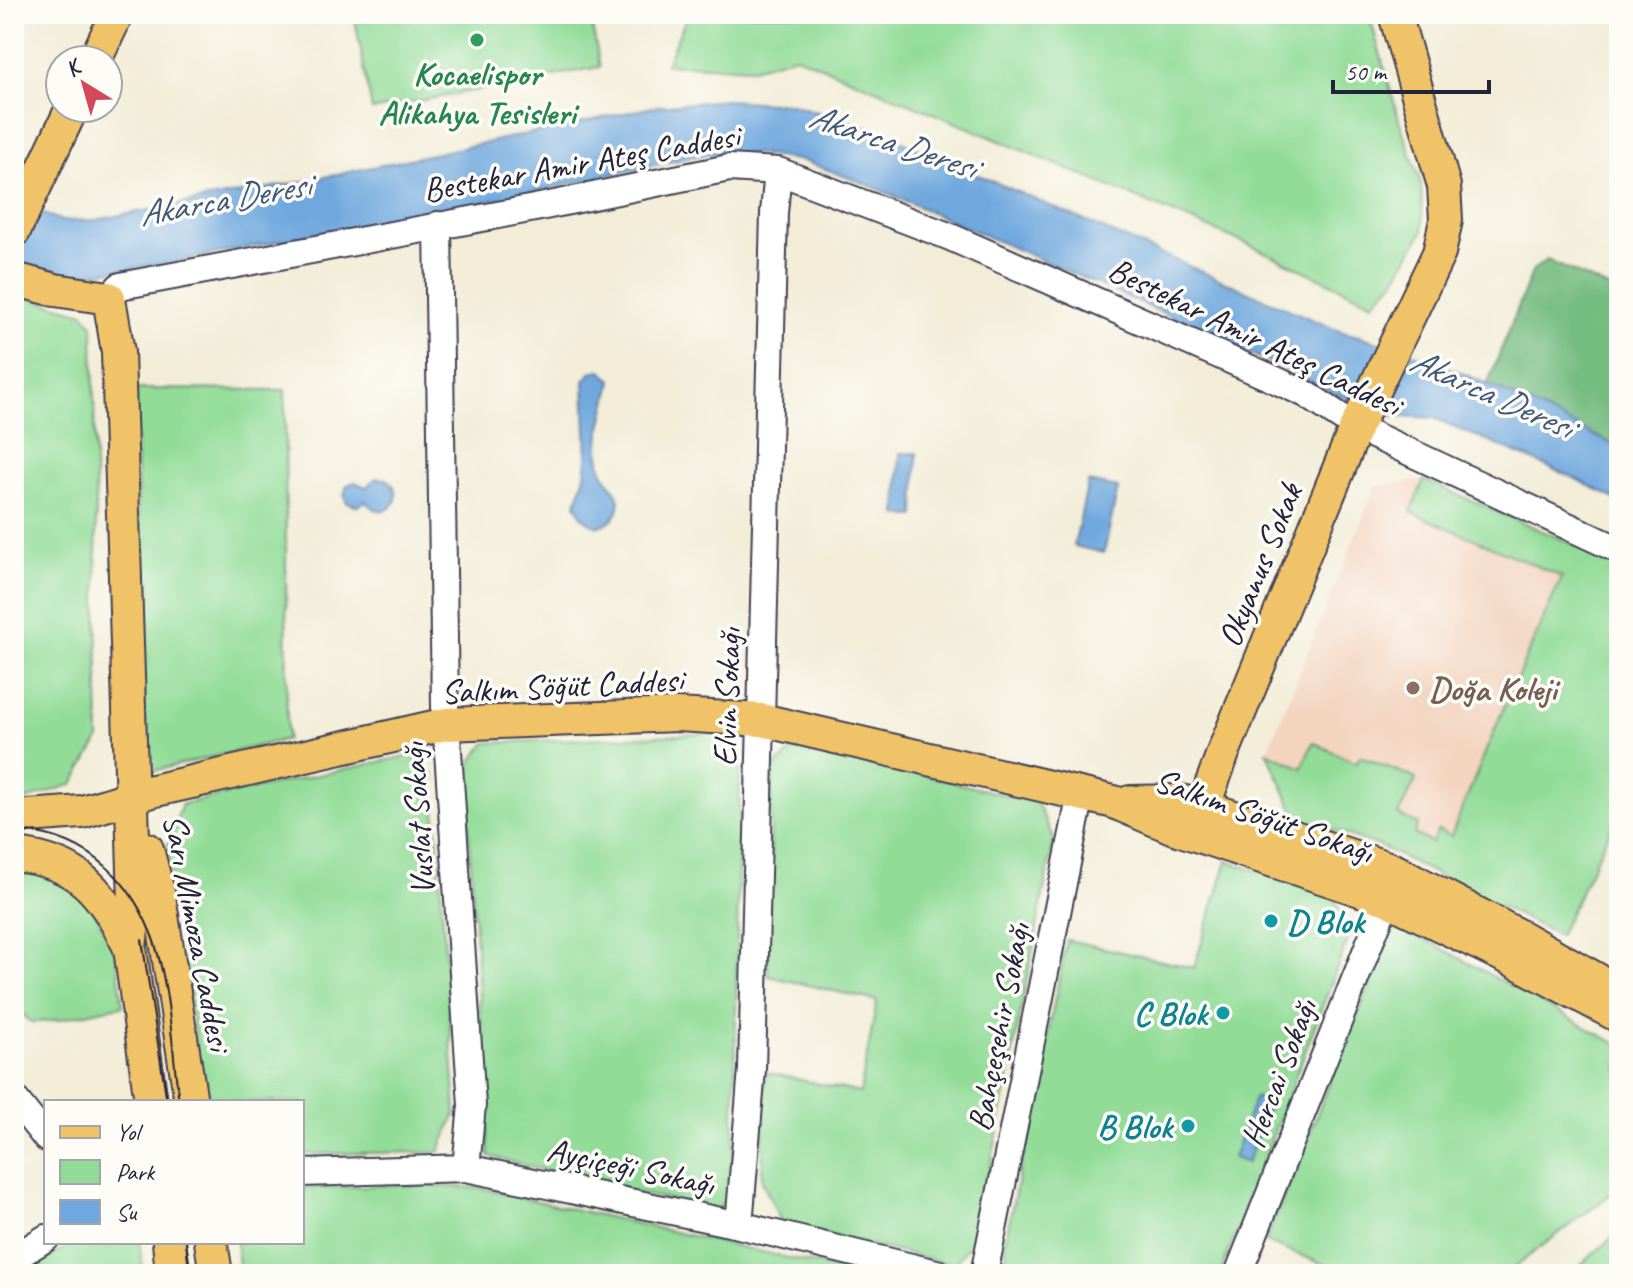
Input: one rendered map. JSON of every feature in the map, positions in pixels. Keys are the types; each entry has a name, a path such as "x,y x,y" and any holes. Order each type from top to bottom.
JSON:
{"main road":[{"path":"103,44 117,14"},
{"name":"Okyanus Sokak","path":"1199,820 1223,753 1361,417 1439,253 1446,207 1444,186 1395,14"},
{"path":"21,205 64,124"},
{"path":"14,279 55,290 109,298"},
{"name":"Sarı Mimoza Caddesi","path":"109,298 118,352 135,903 130,948 151,1100"},
{"name":"Salkım Söğüt Caddesi","path":"14,817 82,812 132,786 446,724 677,715 762,720 1114,802"},
{"name":"Sarı Mimoza Caddesi","path":"132,786 159,896 191,1100"},
{"name":"Salkım Söğüt Sokağı","path":"1114,802 1199,820 1394,870 1619,992"},
{"path":"14,852 82,812"},
{"name":"Salkım Söğüt Sokağı","path":"1199,820 1387,899 1619,1016"},
{"path":"14,852 41,857 68,868 94,890 118,923 130,948"},
{"path":"169,1244 172,1274"},
{"path":"211,1244 216,1274"}],"street":[{"name":"Bestekar Amir Ateş Caddesi","path":"109,298 120,286 729,168 778,171 948,236 1361,417 1619,550"},
{"name":"Elvin Sokağı","path":"739,1225 752,1069 774,213 778,171"},
{"name":"Vuslat Sokağı","path":"438,225 446,724 472,1105 466,1168"},
{"name":"Bahçeşehir Sokağı","path":"984,1274 1081,794"},
{"name":"Hercai Sokağı","path":"1238,1274 1387,899"},
{"path":"14,1098 44,1136"},
{"name":"Ayçiçeği Sokağı","path":"304,1173 466,1168 739,1225 940,1274"},
{"path":"14,1258 44,1239"}],"shaded area":[{"name":"Doğa Koleji","path":"1424,480 1593,551 1447,881 1380,846 1297,818 1267,752 1376,486"}],"green space":[{"name":"Kocaelispor Alikahya Tesisleri","path":"354,14 590,14 600,67 372,110"},
{"path":"688,14 1369,14 1399,120 1421,183 1423,231 1395,280 1373,303 1252,246 796,56 753,68 666,64"},
{"path":"1547,260 1619,293 1619,447 1487,385 1533,270"},
{"path":"14,294 84,313 93,325 99,740 73,784 14,804"},
{"path":"135,389 285,390 287,739 149,772 144,737"},
{"path":"1424,480 1619,564 1619,812 1559,936 1380,846 1297,818 1267,752 1302,768 1313,742 1356,763 1360,756 1412,777 1416,780 1398,815 1418,824 1414,834 1432,843 1438,830 1451,836 1562,577 1411,512"},
{"path":"726,733 740,758 733,1186 719,1210 608,1187 489,1156 465,770 486,743"},
{"path":"800,744 1037,803 1054,839 978,1233 954,1265 782,1224 762,1181 765,1072 860,1093 877,1001 768,976 772,769"},
{"path":"412,755 433,774 456,1114 439,1152 304,1154 304,1100 204,1100 167,846 182,804"},
{"path":"1227,861 1333,895 1350,934 1220,1274 1008,1274 1005,1242 1067,940 1194,968"},
{"path":"14,866 60,879 91,904 116,953 123,1006 31,1022 14,1006"},
{"path":"1395,923 1619,1045 1619,1188 1505,1274 1349,1274 1265,1242"},
{"path":"398,1185 480,1188 859,1274 240,1274 236,1244 304,1244 304,1188"},
{"path":"1619,1232 1619,1274 1570,1274"},
{"path":"74,1244 139,1244 144,1274 17,1274"}],"water":[{"name":"Akarca Deresi","path":"725,100 791,104 870,128 1339,331 1412,353 1482,382 1619,447 1619,501 1574,478 1434,418 1380,415 1182,321 871,186 804,161 756,154 705,154 524,194 163,264 75,275 35,269 14,262 14,202 62,221 95,220 306,181 658,106"},
{"path":"600,370 612,380 600,434 599,456 603,472 619,502 614,517 597,527 583,518 576,504 587,459 584,381 591,372"},
{"path":"900,453 917,453 915,516 897,515"},
{"path":"376,478 387,479 394,486 396,501 392,506 380,510 372,508 365,501 358,506 347,503 344,496 347,485 355,482 366,487"},
{"path":"1088,482 1118,488 1104,553 1074,546"},
{"path":"1255,1097 1270,1102 1247,1163 1233,1158"}],"tram line":[{"path":"14,831 59,839 97,859 114,874 140,910 162,970 179,1100"},
{"path":"142,940 167,1100"},
{"path":"186,1244 191,1274"}],"place":[{"name":"Kocaelispor Alikahya Tesisleri","path":"477,40"},
{"name":"Doğa Koleji","path":"1413,688"},
{"name":"D Blok","path":"1271,921"},
{"name":"C Blok","path":"1223,1013"},
{"name":"B Blok","path":"1188,1126"}]}
